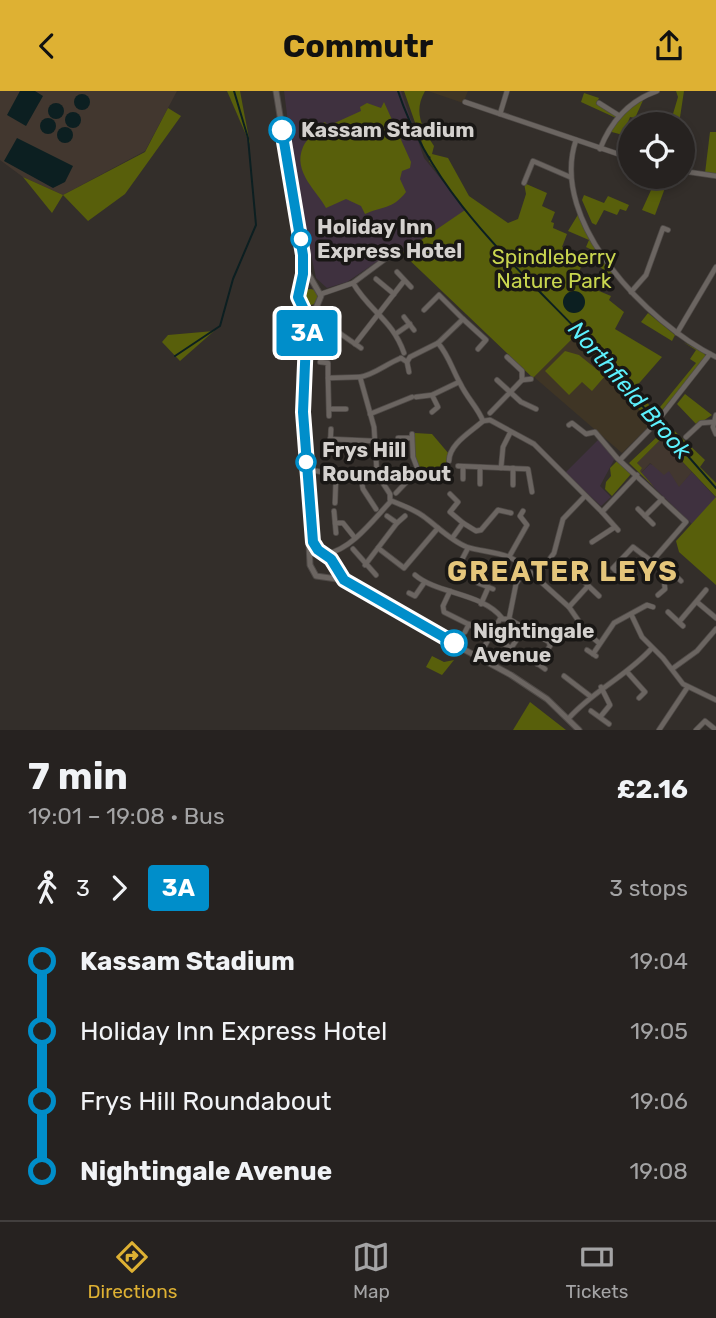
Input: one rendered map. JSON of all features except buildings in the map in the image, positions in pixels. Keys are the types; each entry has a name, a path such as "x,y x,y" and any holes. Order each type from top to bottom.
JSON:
{"street":[{"path":"276,91 303,255 313,285 321,293"},
{"path":"280,112 282,91"},
{"path":"499,114 507,91"},
{"path":"622,112 645,95 657,91"},
{"path":"465,102 618,154"},
{"path":"599,103 618,115 600,149"},
{"path":"576,140 570,177 579,206 597,244 631,292 677,333 713,355 658,421 620,460"},
{"path":"524,183 533,161 570,177"},
{"path":"695,173 716,176"},
{"path":"631,292 646,275 663,228 668,230"},
{"path":"321,293 353,283 400,248"},
{"path":"303,255 299,300 305,307 303,412 313,573 320,577 327,575 344,580 479,656 531,687 569,718 579,730"},
{"path":"677,333 716,267"},
{"path":"397,272 411,287"},
{"path":"376,279 394,294"},
{"path":"355,344 404,281"},
{"path":"353,283 397,333 407,357 409,372"},
{"path":"300,291 313,285"},
{"path":"306,338 321,293"},
{"path":"424,310 439,295 486,340 478,349"},
{"path":"305,307 316,306"},
{"path":"339,317 334,324 335,330 361,348"},
{"path":"404,317 414,330"},
{"path":"328,378 369,376 385,364 439,343 463,319"},
{"path":"397,333 410,324"},
{"path":"439,343 449,356 459,382 482,413 483,421"},
{"path":"508,357 522,371 522,380"},
{"path":"320,362 328,363 329,416"},
{"path":"360,377 370,414 377,474 393,496 468,548 509,557 523,566 524,572 516,584 509,619"},
{"path":"490,420 490,413 522,380 531,379"},
{"path":"498,380 522,402 536,409"},
{"path":"370,414 414,397 432,395 459,382"},
{"path":"432,395 438,407 432,412"},
{"path":"329,409 346,409"},
{"path":"482,413 490,413"},
{"path":"716,415 716,433"},
{"path":"449,461 449,454 459,442 483,421 490,420 510,433 534,443 617,529 592,542"},
{"path":"686,437 701,423 714,422"},
{"path":"569,425 572,423 586,434 595,432 620,460 686,522 653,560"},
{"path":"330,451 331,429"},
{"path":"501,468 503,447 510,433"},
{"path":"398,438 412,436 413,457 418,470 435,478"},
{"path":"330,439 374,441"},
{"path":"463,479 461,466 528,468 532,492"},
{"path":"480,467 480,484"},
{"path":"513,468 513,485"},
{"path":"311,561 323,554 339,550 355,538 418,470"},
{"path":"317,471 336,477 361,479 377,474"},
{"path":"602,512 637,475"},
{"path":"335,503 336,477"},
{"path":"361,479 363,489 376,509"},
{"path":"450,494 458,502 450,512 476,531 481,530 498,510 511,513"},
{"path":"537,578 554,553 563,519 585,496"},
{"path":"645,516 662,499"},
{"path":"638,509 653,524"},
{"path":"334,511 336,533"},
{"path":"509,557 529,526 520,516 523,511"},
{"path":"387,516 397,523"},
{"path":"365,565 405,516"},
{"path":"335,523 343,523 355,538"},
{"path":"453,537 463,523"},
{"path":"404,568 438,528"},
{"path":"310,531 316,548 333,564 344,580"},
{"path":"627,581 614,568 633,547 653,560 666,577 664,589 659,595"},
{"path":"379,548 424,583 481,604 549,642 550,646 536,663 545,669"},
{"path":"457,567 468,548"},
{"path":"353,549 376,575"},
{"path":"327,575 339,550"},
{"path":"524,572 537,578 569,607 587,633 599,643"},
{"path":"578,576 599,596"},
{"path":"666,577 676,576 681,581"},
{"path":"415,596 424,583"},
{"path":"478,583 490,588 481,604"},
{"path":"569,607 588,586"},
{"path":"668,612 681,624 706,590"},
{"path":"450,591 443,606 444,612 472,625 465,632"},
{"path":"697,602 716,618"},
{"path":"592,653 614,623 647,605 653,607"},
{"path":"631,614 652,649 687,688 716,700"},
{"path":"479,656 502,618"},
{"path":"511,648 524,629"},
{"path":"672,669 697,650 716,629"},
{"path":"501,642 519,653"},
{"path":"569,718 590,696 628,673 652,649"},
{"path":"628,673 645,692 639,698"},
{"path":"564,676 590,696"},
{"path":"601,687 610,705 601,716"},
{"path":"659,730 687,688"},
{"path":"591,711 601,716 608,724"},
{"path":"696,730 705,721 716,730"}],"shaded area":[{"path":"0,91 177,91 145,151 63,195 23,177 0,160"},
{"path":"20,91 35,91 43,96 26,126 7,115"},
{"path":"284,91 401,91 424,158 466,210 402,253 394,250 347,282 327,288 316,278 295,177"},
{"path":"428,91 468,91 463,103"},
{"path":"82,94 90,102 82,110 74,102"},
{"path":"56,103 64,111 56,119 48,111"},
{"path":"73,112 81,120 73,128 65,120"},
{"path":"48,118 56,126 48,134 40,126"},
{"path":"65,127 73,135 65,143 57,135"},
{"path":"17,138 73,166 65,182 53,188 4,161"},
{"path":"574,291 582,294 585,302 582,310 574,313 566,310 563,302 566,294"},
{"path":"574,337 651,424 622,453 534,377"},
{"path":"600,438 615,458 600,486 611,497 601,506 565,473"},
{"path":"661,439 692,472 679,487 669,471 664,475 650,463 641,473 639,471 637,463"},
{"path":"650,464 669,470 679,486 692,472 716,498 692,524 640,474"}],"green space":[{"path":"227,91 240,91 250,144"},
{"name":"Spindleberry Nature Park","path":"404,91 425,91 419,113 434,146 432,154 448,158 469,196 508,223 518,219 526,194 524,183 547,193 542,206 555,212 551,222 554,223 553,228 567,234 562,247 585,257 577,277 589,281 587,286 611,296 609,300 624,312 615,329 662,357 634,389 656,412 696,363 690,359 696,350 683,342 704,353 706,357 651,424 576,335 533,378 402,253 465,210 429,161 431,157 426,154"},
{"path":"676,91 684,91 681,112 674,112 678,97"},
{"path":"584,93 599,98 596,104 618,112 618,134 608,131 616,118 581,102"},
{"path":"645,96 638,112 621,112"},
{"name":"Kassam Stadium","path":"384,102 411,162 410,168 402,171 400,179 406,192 391,205 365,214 361,206 346,199 326,208 303,173 301,156 305,144 318,126 325,122 328,126 361,111 360,107 367,103 381,108"},
{"path":"168,108 181,116 125,194 88,221 63,195 145,152"},
{"path":"710,132 716,132 716,174 705,173"},
{"path":"23,177 63,195 52,213"},
{"path":"652,189 665,189 655,215 642,210"},
{"path":"584,195 604,203 608,196 629,205 626,211 620,209 617,215 604,210 596,225 592,223 582,200"},
{"path":"579,213 613,274 611,276 590,259 594,251 586,247 589,240 568,231"},
{"path":"310,289 316,291 316,303 310,305 304,303 302,297 304,291"},
{"path":"648,313 675,335 672,341 641,322"},
{"path":"214,331 180,361 162,342 168,335"},
{"path":"565,351 579,355 605,376 592,391 582,382 569,395 545,371"},
{"path":"685,394 712,415 697,425 677,404"},
{"path":"664,421 705,460 700,467 716,483 716,497 661,439 637,463 642,468 640,471 654,487 629,463 659,435"},
{"path":"412,434 432,434 449,454 445,470 435,474 418,470 413,457"},
{"path":"617,461 631,474 612,496 605,489 606,482 611,476 610,468"},
{"path":"716,497 716,585 679,552 676,541"},
{"path":"432,656 444,662 454,660 442,675 426,667"},
{"path":"530,702 566,730 513,730"}],"waterway":[{"path":"175,356 220,326 233,279 256,225 248,138 234,91"},
{"name":"Northfield Brook","path":"398,91 414,130 434,167 458,201 484,233 600,354 655,419"},
{"name":"Northfield Brook","path":"659,423 716,488"}],"bus line":[{"name":"3A","path":"282,130 303,255 303,280 298,297 307,316 303,412 310,531 313,542 322,554 331,559 344,580 406,618 454,643"}],"place":[{"name":"Kassam Stadium","path":"282,130"},
{"name":"Holiday Inn Express Hotel","path":"301,239"},
{"name":"Frys Hill Roundabout","path":"306,462"},
{"name":"Nightingale Avenue","path":"454,643"}],"district":[{"name":"GREATER LEYS","path":"563,571"}]}
